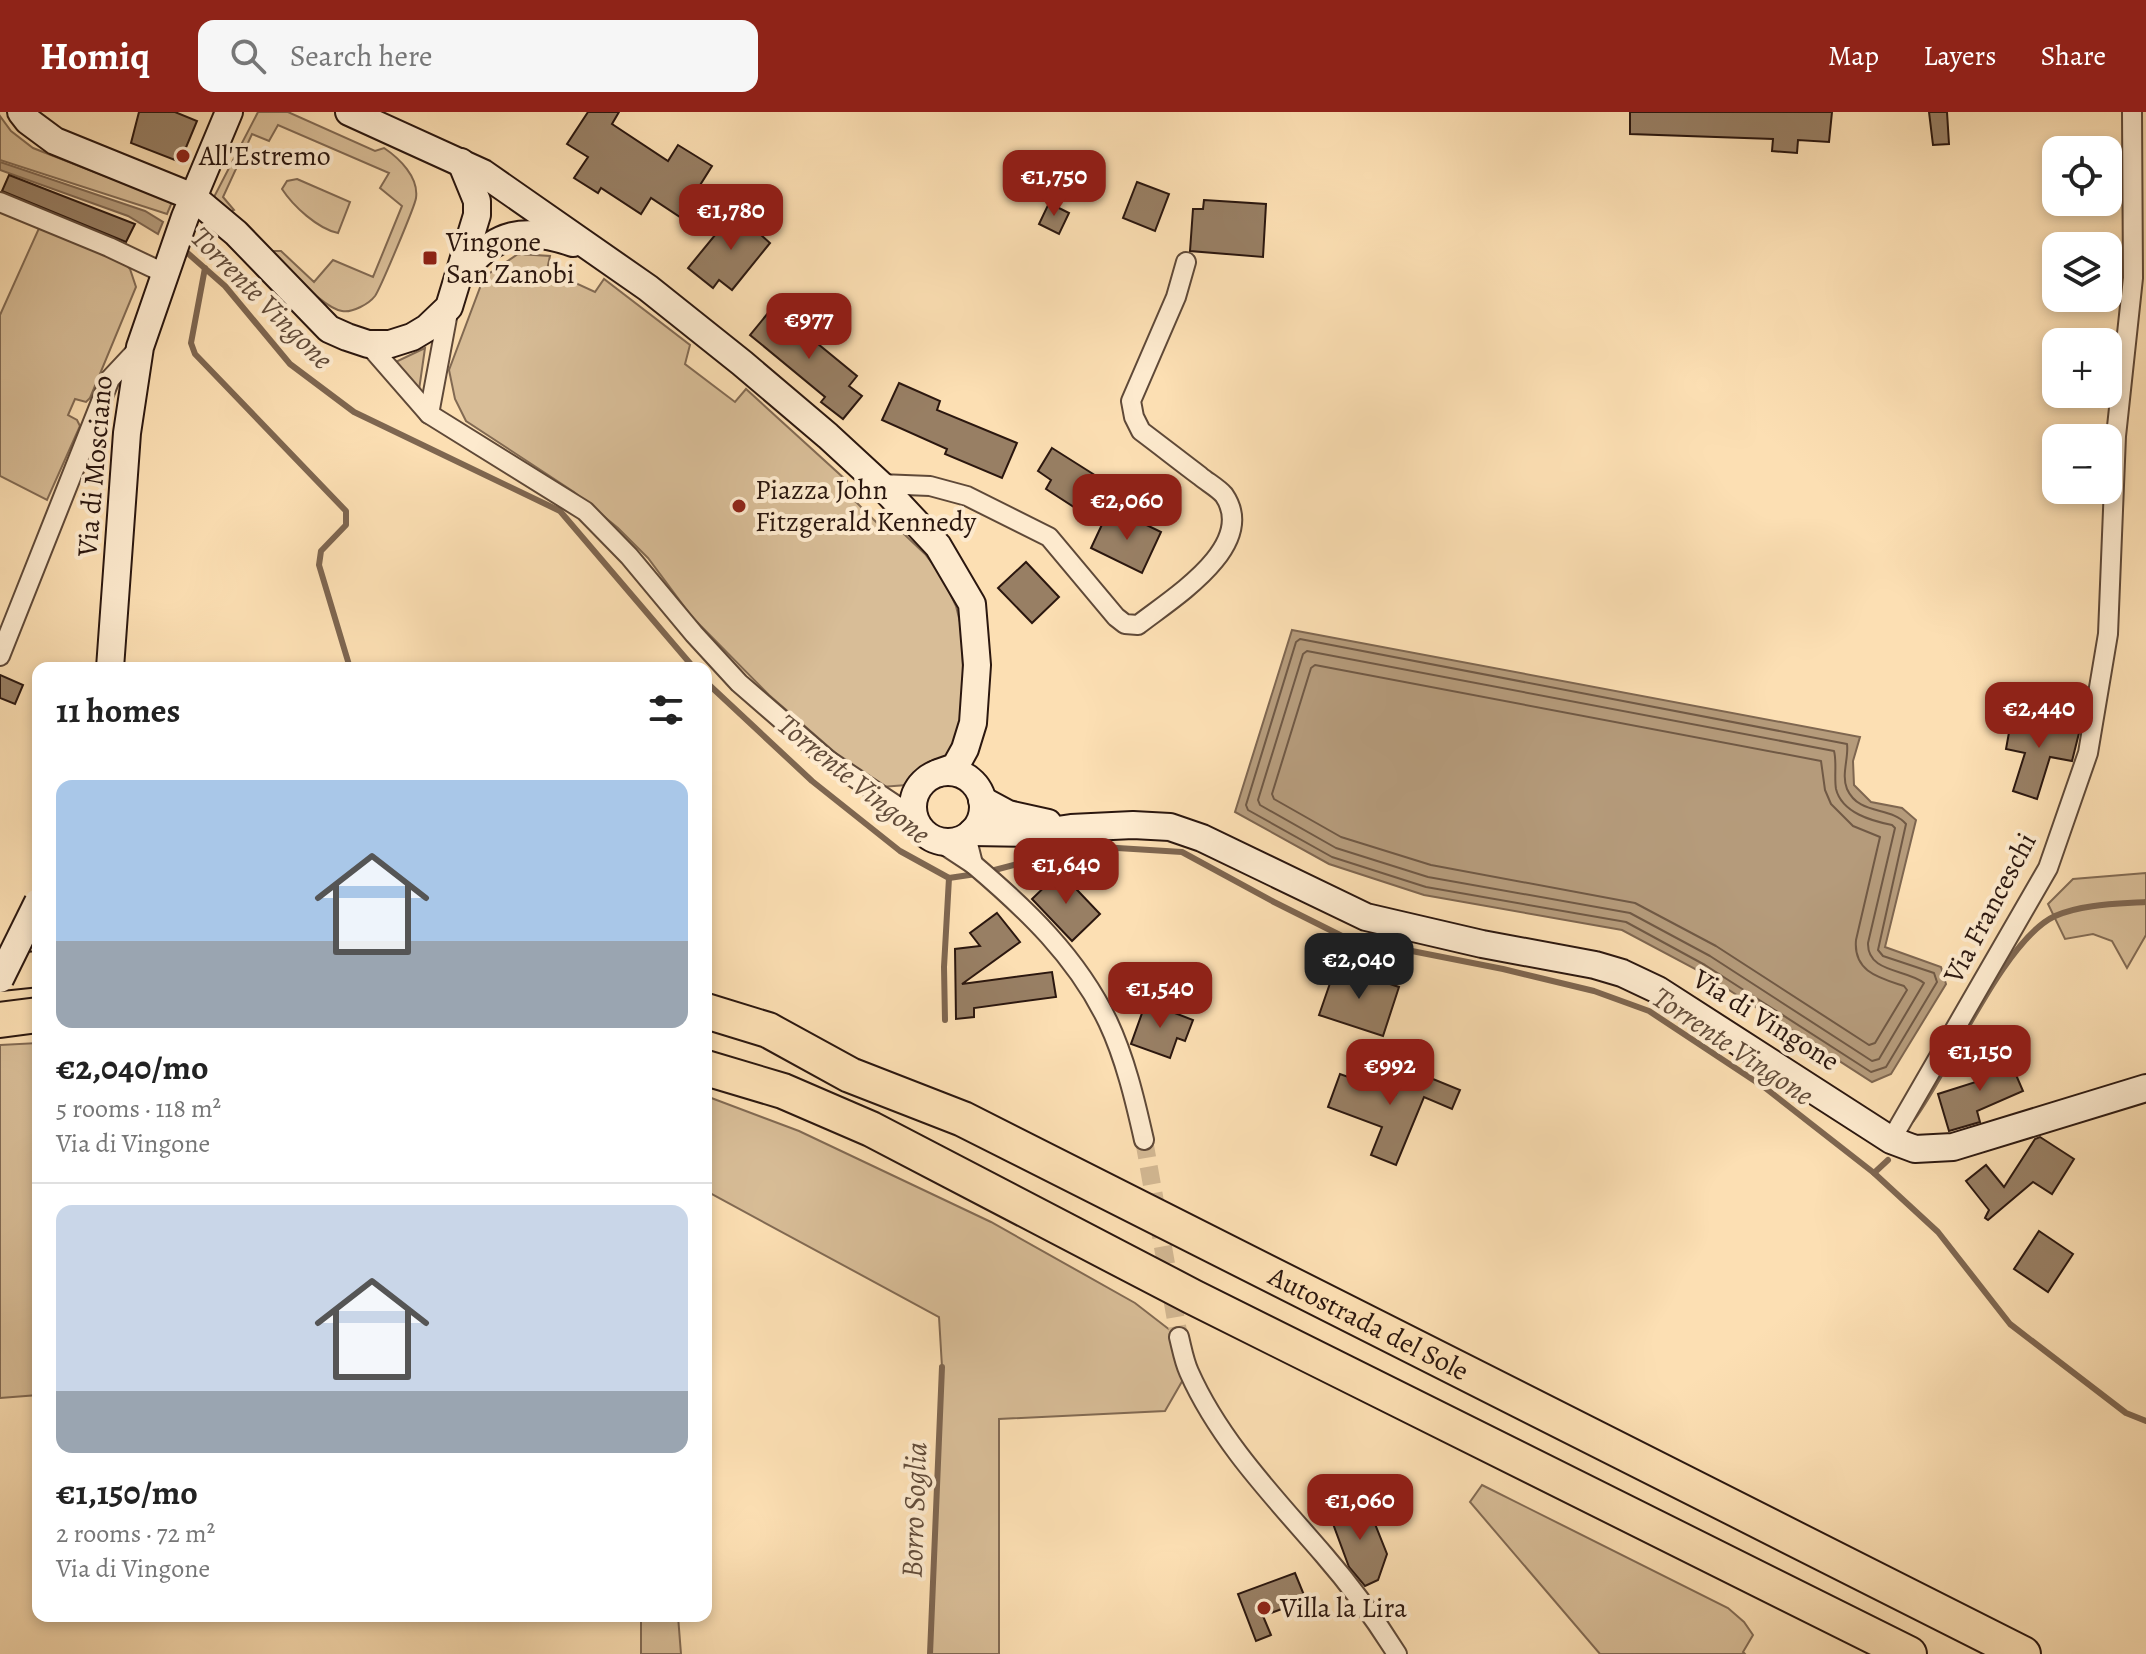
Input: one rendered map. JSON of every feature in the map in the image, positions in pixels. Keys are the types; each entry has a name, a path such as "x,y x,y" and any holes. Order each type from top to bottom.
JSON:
{"highway":[{"path":"0,976 32,970"},
{"name":"Autostrada del Sole","path":"712,1013 768,1030 850,1075 963,1119 2023,1654"},
{"path":"0,1020 32,1016"},
{"name":"Autostrada del Sole","path":"712,1070 783,1091 871,1129 1193,1297 1909,1654"}],"street":[{"path":"21,112 55,141 236,233 329,329 368,344 390,344 412,337 439,319 449,307"},
{"name":"Via di Mosciano","path":"110,662 127,433 140,347 164,273 229,112"},
{"path":"349,112 463,163 648,288 742,363 880,484 938,546 972,604 977,665 973,723 982,797 980,821 969,834 951,842 935,839"},
{"name":"Via Franceschi","path":"1891,1140 2048,868 2088,753 2108,634 2116,436 2133,278 2132,112"},
{"path":"429,414 449,307 477,215 477,201 463,163"},
{"path":"0,202 164,273"},
{"path":"458,278 477,255 494,241 511,235 534,233 550,236 598,253"},
{"path":"880,484 930,486 967,496 1049,537 1116,617 1125,624 1138,625 1211,565 1223,552 1232,530 1232,511 1223,494 1141,431 1131,401 1176,297 1186,262"},
{"path":"368,344 429,414 585,511 629,556 739,683 828,760 897,806 912,809"},
{"path":"0,656 110,379 140,347"},
{"path":"973,723 955,767 938,773 919,786 912,809 919,827 995,883 1031,915 1072,962 1108,1022 1133,1093 1144,1140"},
{"path":"938,773 960,774 975,784 982,797"},
{"name":"Via di Vingone","path":"982,797 1008,814 1071,828"},
{"name":"Via di Vingone","path":"969,834 1037,833 1071,828 1170,827 1202,838 1366,917 1622,973 1658,990 1891,1140 1915,1149 1953,1147 2146,1088"},
{"path":"969,834 973,864"},
{"path":"0,976 32,914"},
{"path":"1179,1337 1188,1371 1235,1448 1259,1482 1326,1557 1397,1654"}],"shaded area":[{"path":"258,112 288,112 375,151 384,148 402,163 411,176 416,198 410,216 375,296 360,307 342,311 326,303 274,257 274,251 281,251 314,282 333,260 373,277 402,206 380,188 389,173 278,125 269,141 252,134 223,197 234,210 230,212 214,197"},
{"path":"0,116 11,131 33,148 172,202 167,214 0,160"},
{"path":"297,179 350,202 338,233 314,222 287,196 282,189 287,181"},
{"path":"40,226 123,262 130,269 136,287 90,398 86,402 75,399 68,415 80,426 47,500 0,476 0,315"},
{"name":"Piazza John Fitzgerald Kennedy","path":"518,254 550,256 547,270 595,292 604,279 690,345 685,364 735,402 746,389 847,481 842,488 877,523 885,516 925,554 942,576 956,606 962,630 964,714 956,752 947,760 921,769 907,785 881,787 846,762 769,695 692,617 648,558 618,528 574,492 466,421 455,399 449,370 484,277"},
{"path":"425,348 418,397 385,367"},
{"path":"2146,873 2146,935 2127,968 2112,941 2093,934 2065,939 2048,904 2073,879"},
{"path":"32,1043 32,1395 0,1398 0,1045"},
{"path":"712,1098 799,1131 991,1222 1135,1303 1179,1337 1188,1371 1165,1411 999,1419 999,1654 930,1654 942,1367 939,1317 712,1194"},
{"path":"1482,1485 1728,1608 1753,1635 1743,1652 1745,1654 1600,1654 1470,1502"},
{"path":"641,1622 678,1622 681,1654 641,1654"}],"water":[{"path":"0,162 145,211 163,222 158,234 128,216 0,170"},
{"path":"1292,630 1860,737 1853,761 1854,785 1871,802 1902,808 1916,820 1885,947 1941,967 1946,984 1891,1074 1872,1082 1701,972 1622,930 1424,895 1329,864 1235,812"}],"building":[{"path":"139,112 175,112 197,121 180,162 131,143"},
{"path":"588,112 619,112 612,124 668,161 678,145 712,166 680,217 651,198 641,214 601,188 598,193 574,178 588,157 567,144"},
{"path":"1630,112 1832,112 1829,142 1798,140 1797,153 1772,151 1773,139 1630,134"},
{"path":"1929,112 1947,112 1949,144 1933,145"},
{"path":"9,175 135,224 126,242 2,191"},
{"path":"1137,182 1169,194 1155,231 1123,218"},
{"path":"1204,200 1266,204 1263,257 1190,251 1193,209 1203,209"},
{"path":"1049,203 1069,213 1059,234 1039,224"},
{"path":"734,212 747,222 752,216 767,228 761,235 770,243 732,290 719,280 713,288 688,268"},
{"path":"773,307 857,376 849,386 862,396 843,419 821,402 825,397 750,335"},
{"path":"899,383 940,401 937,410 1017,443 1002,478 945,454 947,449 882,420"},
{"path":"1052,448 1101,479 1080,511 1046,489 1051,480 1038,471"},
{"path":"1126,515 1161,532 1142,573 1091,548 1106,516 1121,524"},
{"path":"1026,562 1059,597 1032,623 998,588"},
{"path":"0,675 23,685 15,704 0,698"},
{"path":"2012,716 2080,729 2072,761 2050,757 2037,799 2013,791 2025,753 2006,749"},
{"path":"1060,872 1100,914 1072,941 1032,899"},
{"path":"997,913 1020,942 962,984 1052,972 1056,997 974,1008 974,1017 956,1019 955,949 980,946 970,933"},
{"path":"1336,966 1399,987 1383,1036 1319,1015"},
{"path":"1146,1002 1193,1020 1185,1041 1177,1038 1170,1058 1131,1044"},
{"path":"2007,1054 2023,1091 1977,1111 1980,1122 1949,1131 1938,1094 1979,1081 1973,1069"},
{"path":"1406,1068 1460,1090 1452,1109 1424,1097 1396,1165 1371,1155 1382,1127 1328,1107 1340,1074 1396,1094"},
{"path":"2040,1137 2074,1159 2052,1194 2033,1182 1988,1220 1985,1218 1989,1210 1966,1181 1986,1165 2004,1187 2035,1139"},
{"path":"2039,1231 2073,1254 2048,1292 2014,1269"},
{"path":"1367,1504 1387,1554 1378,1580 1365,1586 1349,1567 1329,1513"},
{"name":"Villa la Lira","path":"1295,1573 1306,1600 1263,1616 1271,1635 1256,1641 1238,1594"}],"waterway":[{"name":"Torrente Vingone","path":"183,249 225,286 290,364 354,412 560,511 689,662"},
{"path":"205,268 191,343 195,354 346,511 346,525 321,551 319,565 348,662"},
{"name":"Torrente Vingone","path":"712,688 812,781 900,851 949,878 976,874"},
{"name":"Torrente Vingone","path":"987,872 1085,846 1182,852 1346,938 1503,969 1594,991 1649,1011 1764,1087 1874,1173 1938,1232 2010,1324 2126,1413 2146,1421"},
{"name":"Borro Soglia","path":"945,1020 944,967 949,878"},
{"path":"1912,1120 1997,978 2035,930 2055,916 2077,909 2146,902"},
{"path":"1874,1173 1888,1160"},
{"name":"Borro Soglia","path":"930,1654 942,1367"}],"tunnel":[{"path":"1144,1140 1179,1337"}],"place":[{"name":"All'Estremo","path":"183,156"},
{"name":"Vingone San Zanobi","path":"430,258"},
{"name":"Piazza John Fitzgerald Kennedy","path":"739,506"},
{"name":"Villa la Lira","path":"1264,1608"}]}
